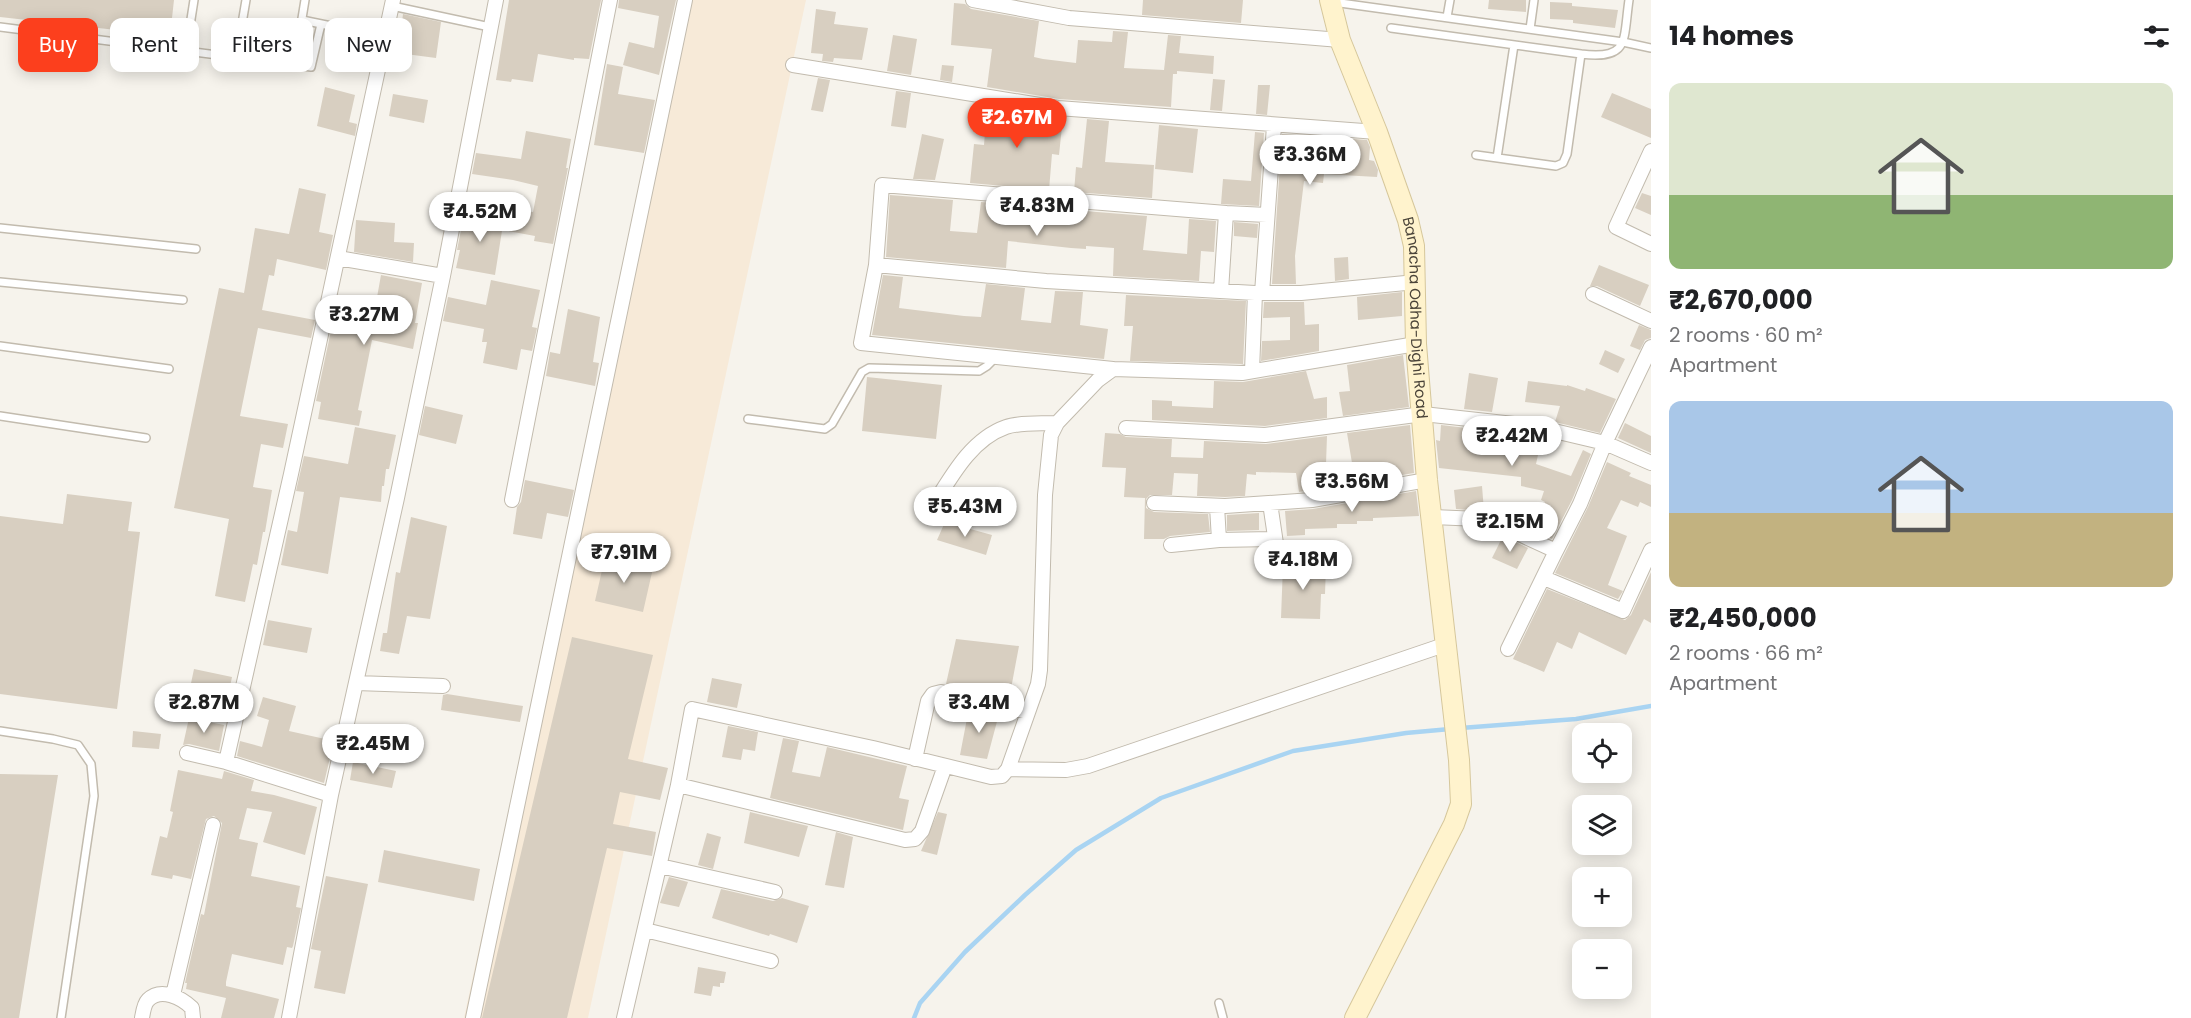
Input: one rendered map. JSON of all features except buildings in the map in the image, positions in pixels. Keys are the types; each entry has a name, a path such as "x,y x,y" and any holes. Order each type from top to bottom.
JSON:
{"street":[{"path":"289,1018 331,795 443,276 496,0"},
{"path":"512,500 610,0"},
{"path":"473,1018 686,0"},
{"path":"973,0 1070,18 1340,40"},
{"name":"Banacha Odha-Dighi Road","path":"1330,1 1340,40 1377,132 1408,220 1414,246 1416,344 1423,414 1533,426 1605,443 1651,463"},
{"path":"389,18 393,3"},
{"path":"793,65 1058,108 1377,132"},
{"path":"226,762 378,72"},
{"path":"1252,371 1274,126"},
{"path":"1651,152 1616,227 1651,244"},
{"path":"1267,215 882,185 876,265 861,343 1113,369 1242,373 1416,344"},
{"path":"1221,291 1226,213"},
{"path":"338,258 443,276"},
{"path":"876,265 1046,281 1258,293 1301,293 1416,282"},
{"path":"1593,294 1651,321"},
{"path":"1508,649 1580,504 1605,443 1651,347"},
{"path":"624,1018 678,785 692,709 991,777 1002,776 1008,769 1040,670 1045,495 1051,435 1057,423 1098,380 1113,369"},
{"path":"1126,428 1264,435 1423,414 1427,480 1455,718 1461,804 1454,824 1355,1018"},
{"path":"929,512 963,460 987,436 1008,426 1057,423"},
{"path":"1154,503 1217,506 1312,500 1427,480"},
{"path":"1270,503 1278,557"},
{"path":"1217,506 1219,540"},
{"path":"1433,517 1479,519 1502,526 1556,551"},
{"path":"1171,545 1219,540 1275,539"},
{"path":"1544,578 1623,611 1651,550"},
{"path":"1008,769 1066,770 1088,766 1447,644"},
{"path":"356,683 443,686"},
{"path":"915,759 928,701 933,694 941,692 1028,712"},
{"path":"187,753 226,762 331,795"},
{"path":"678,785 905,840 915,839 922,831 945,766"},
{"path":"173,995 213,825"},
{"path":"660,866 775,892"},
{"path":"645,930 771,961"},
{"path":"142,1018 148,999 173,995 192,1008 193,1018"}],"lane":[{"path":"191,18 194,0"},
{"path":"243,18 246,0"},
{"path":"302,18 306,0"},
{"path":"1447,18 1450,0"},
{"path":"1530,29 1534,0"},
{"path":"1391,28 1608,56 1615,53 1623,42 1629,0"},
{"path":"1330,1 1623,42 1651,48"},
{"path":"393,3 490,27"},
{"path":"313,22 325,25"},
{"path":"199,53 311,67 321,24"},
{"path":"0,27 110,41"},
{"path":"1497,158 1514,45"},
{"path":"1476,155 1556,166 1563,163 1567,154 1581,54"},
{"path":"0,228 196,249"},
{"path":"0,282 183,300"},
{"path":"0,346 169,369"},
{"path":"748,419 825,429 832,424 862,372 868,368 979,371 996,357"},
{"path":"0,416 146,438"},
{"path":"0,731 53,738 78,745 91,764 94,796 61,1018"},
{"path":"1219,1003 1223,1018"}],"shaded area":[{"path":"684,0 806,0 588,1018 464,1018"}],"waterway":[{"path":"1461,728 1576,719 1651,706"},
{"path":"914,1018 920,1003 965,952 1025,895 1076,850 1161,798 1293,751 1406,733 1450,729"}]}
